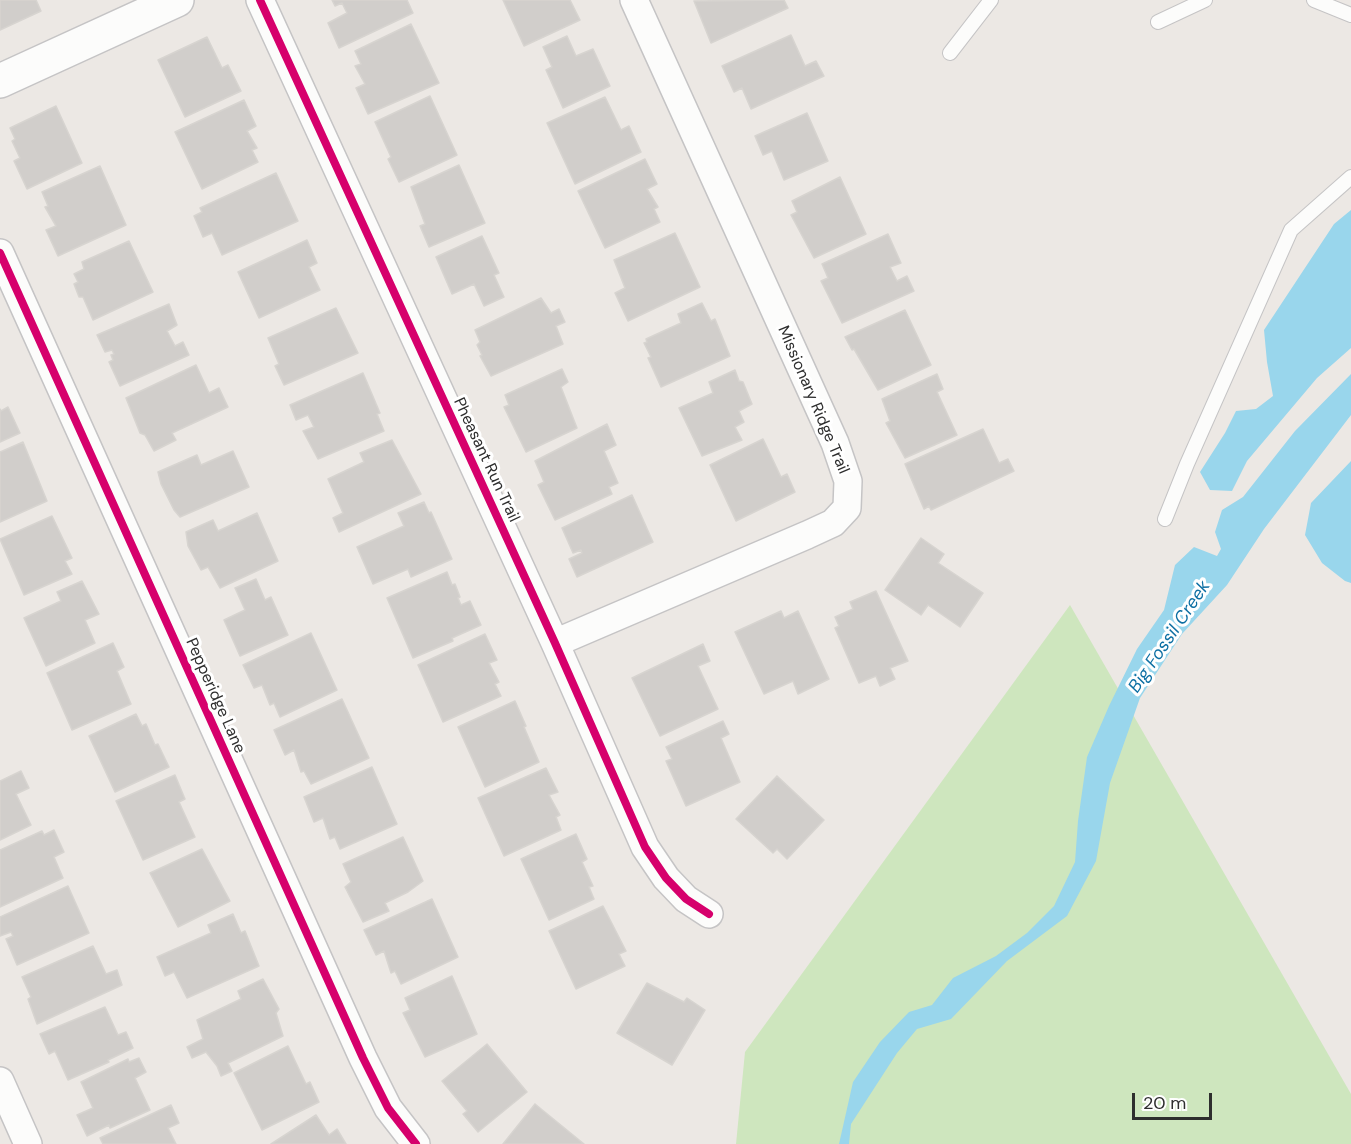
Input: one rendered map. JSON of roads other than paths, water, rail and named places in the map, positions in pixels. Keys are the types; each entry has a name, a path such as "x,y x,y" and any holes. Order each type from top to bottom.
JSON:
{"street":[{"path":"0,81 177,0"},
{"name":"Pheasant Run Trail","path":"260,0 555,643 645,847 666,878 709,915"},
{"name":"Missionary Ridge Trail","path":"555,643 807,535 833,523 848,508 848,481 835,443 634,0"},
{"name":"Pepperidge Lane","path":"0,253 363,1058 388,1108 416,1144"},
{"path":"0,1081 28,1144"}],"lane":[{"path":"950,53 991,0"},
{"path":"1158,22 1205,0"},
{"path":"1314,0 1351,15"},
{"path":"1166,519 1187,464 1291,230 1351,177"}],"water":[{"path":"1351,210 1351,348 1317,378 1247,461 1232,491 1210,490 1200,472 1236,411 1256,409 1273,396 1264,330 1334,224"},
{"name":"Big Fossil Creek","path":"1351,374 1351,415 1264,529 1227,585 1182,634 1140,698 1110,783 1096,861 1067,916 1007,961 951,1019 917,1029 897,1053 851,1124 849,1144 839,1144 853,1082 880,1042 909,1012 932,1005 953,978 996,956 1027,933 1054,906 1075,862 1087,757 1137,649 1164,610 1175,565 1194,547 1217,556 1221,549 1215,532 1222,510 1243,497 1295,431"},
{"path":"1351,461 1351,583 1322,563 1305,535 1311,503"}]}
